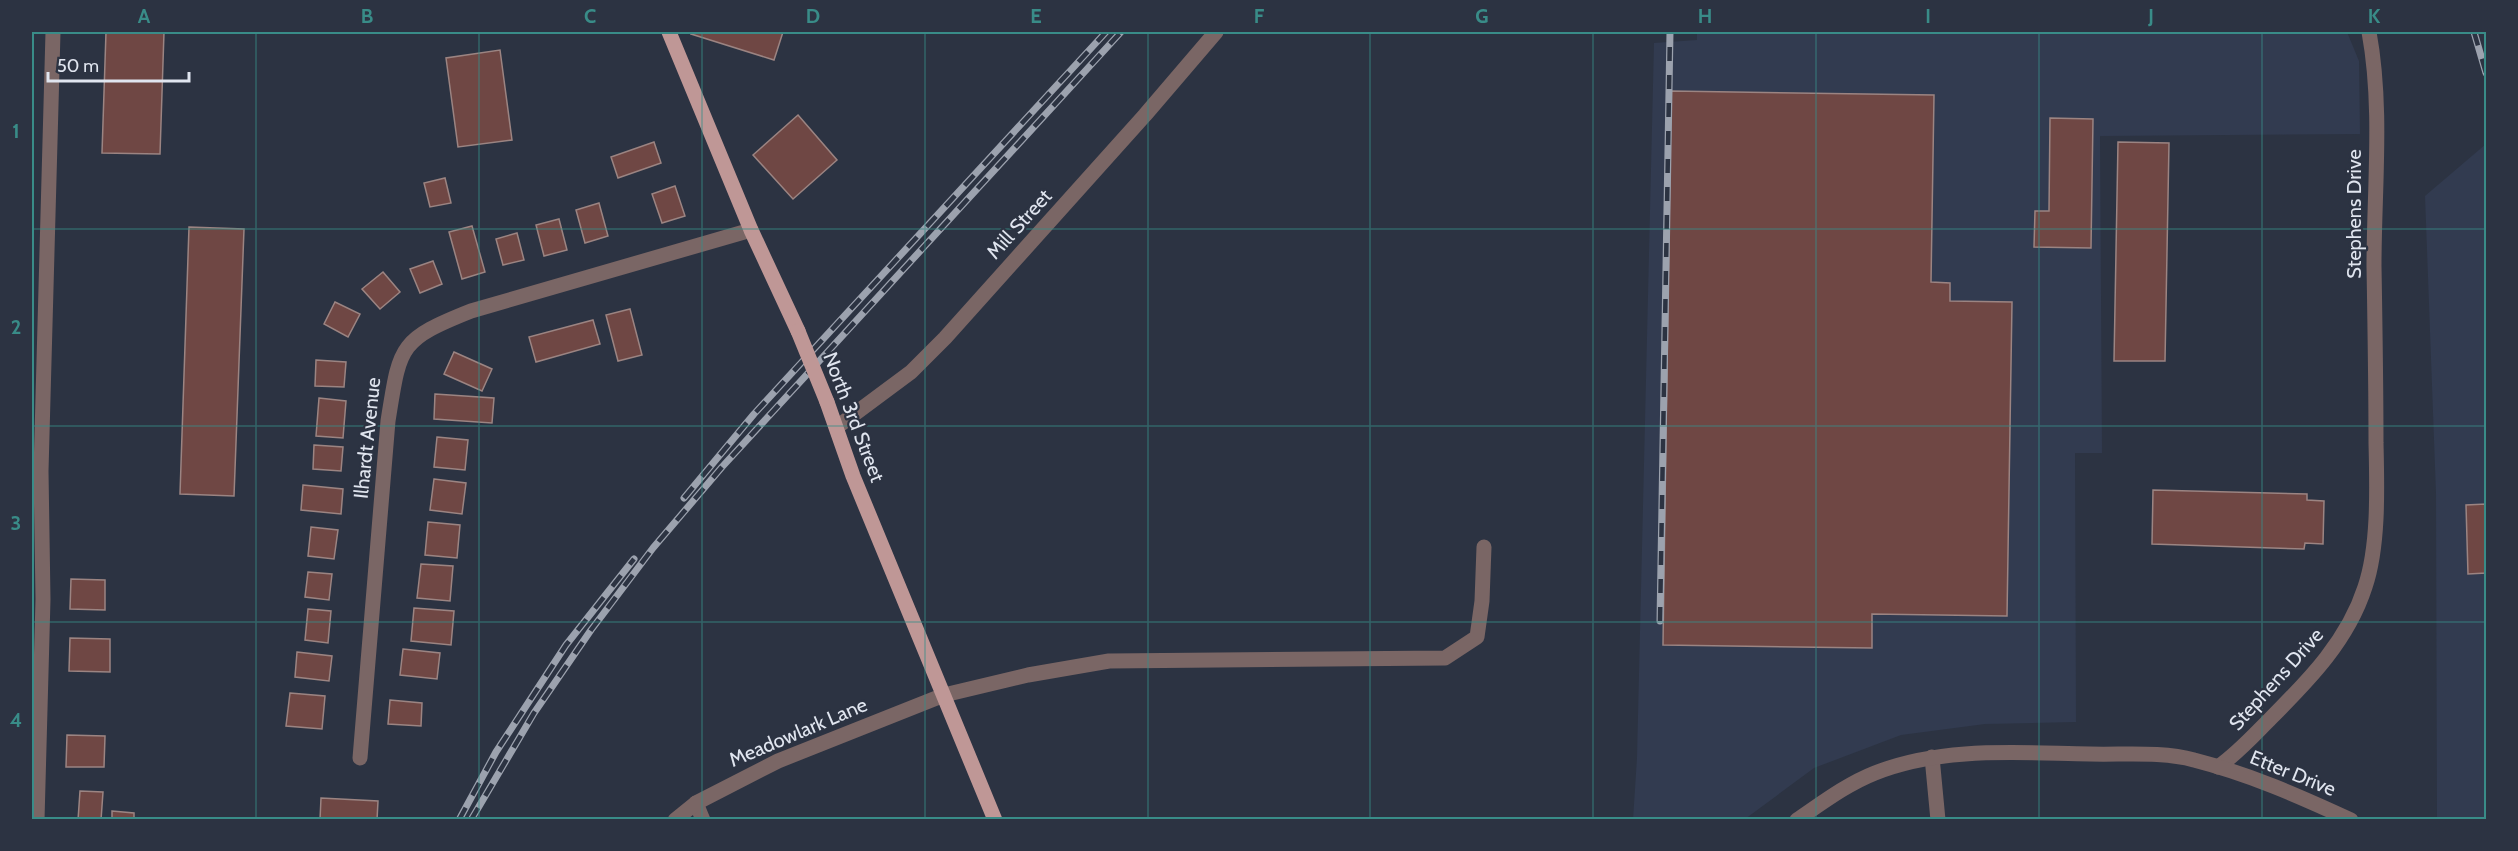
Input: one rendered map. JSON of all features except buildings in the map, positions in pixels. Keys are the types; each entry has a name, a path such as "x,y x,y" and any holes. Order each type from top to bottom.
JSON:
{"main road":[{"name":"North 3rd Street","path":"669,32 751,230 798,331 837,427 853,476 995,819"}],"street":[{"path":"37,819 36,697 42,599 42,471 38,382 53,32"},
{"name":"Mill Street","path":"837,427 911,372 945,338 1145,115 1216,32"},
{"name":"Stephens Drive","path":"2218,767 2235,755 2300,689 2331,653 2345,633 2366,586 2374,534 2377,476 2374,264 2376,106 2374,57 2369,32"},
{"name":"Ilhardt Avenue","path":"360,758 388,421 396,370 408,344 429,328 471,311 751,230"},
{"name":"Meadowlark Lane","path":"675,819 696,803 778,761 944,696 1028,675 1109,661 1445,658 1478,636 1484,547"},
{"path":"1797,819 1846,787 1873,774 1932,757 2031,753 2164,756 2192,759 2218,767"},
{"path":"1932,757 1938,819"},
{"name":"Etter Drive","path":"2218,767 2276,786 2351,819"},
{"path":"696,803 703,819"}],"shaded area":[{"path":"1697,32 2347,32 2359,61 2360,134 2100,136 2102,453 2075,453 2076,722 1985,724 1901,735 1814,768 1745,819 1633,820 1637,758 1654,43 1697,40"},
{"path":"2486,144 2486,819 2437,819 2436,493 2425,196"}],"railway":[{"path":"684,498 754,414 1106,32"},
{"path":"471,820 534,713 591,630 653,548 722,467 1121,32"},
{"path":"1660,621 1670,32"},
{"path":"2474,32 2486,73"},
{"path":"459,820 496,752 566,645 634,559"}]}
